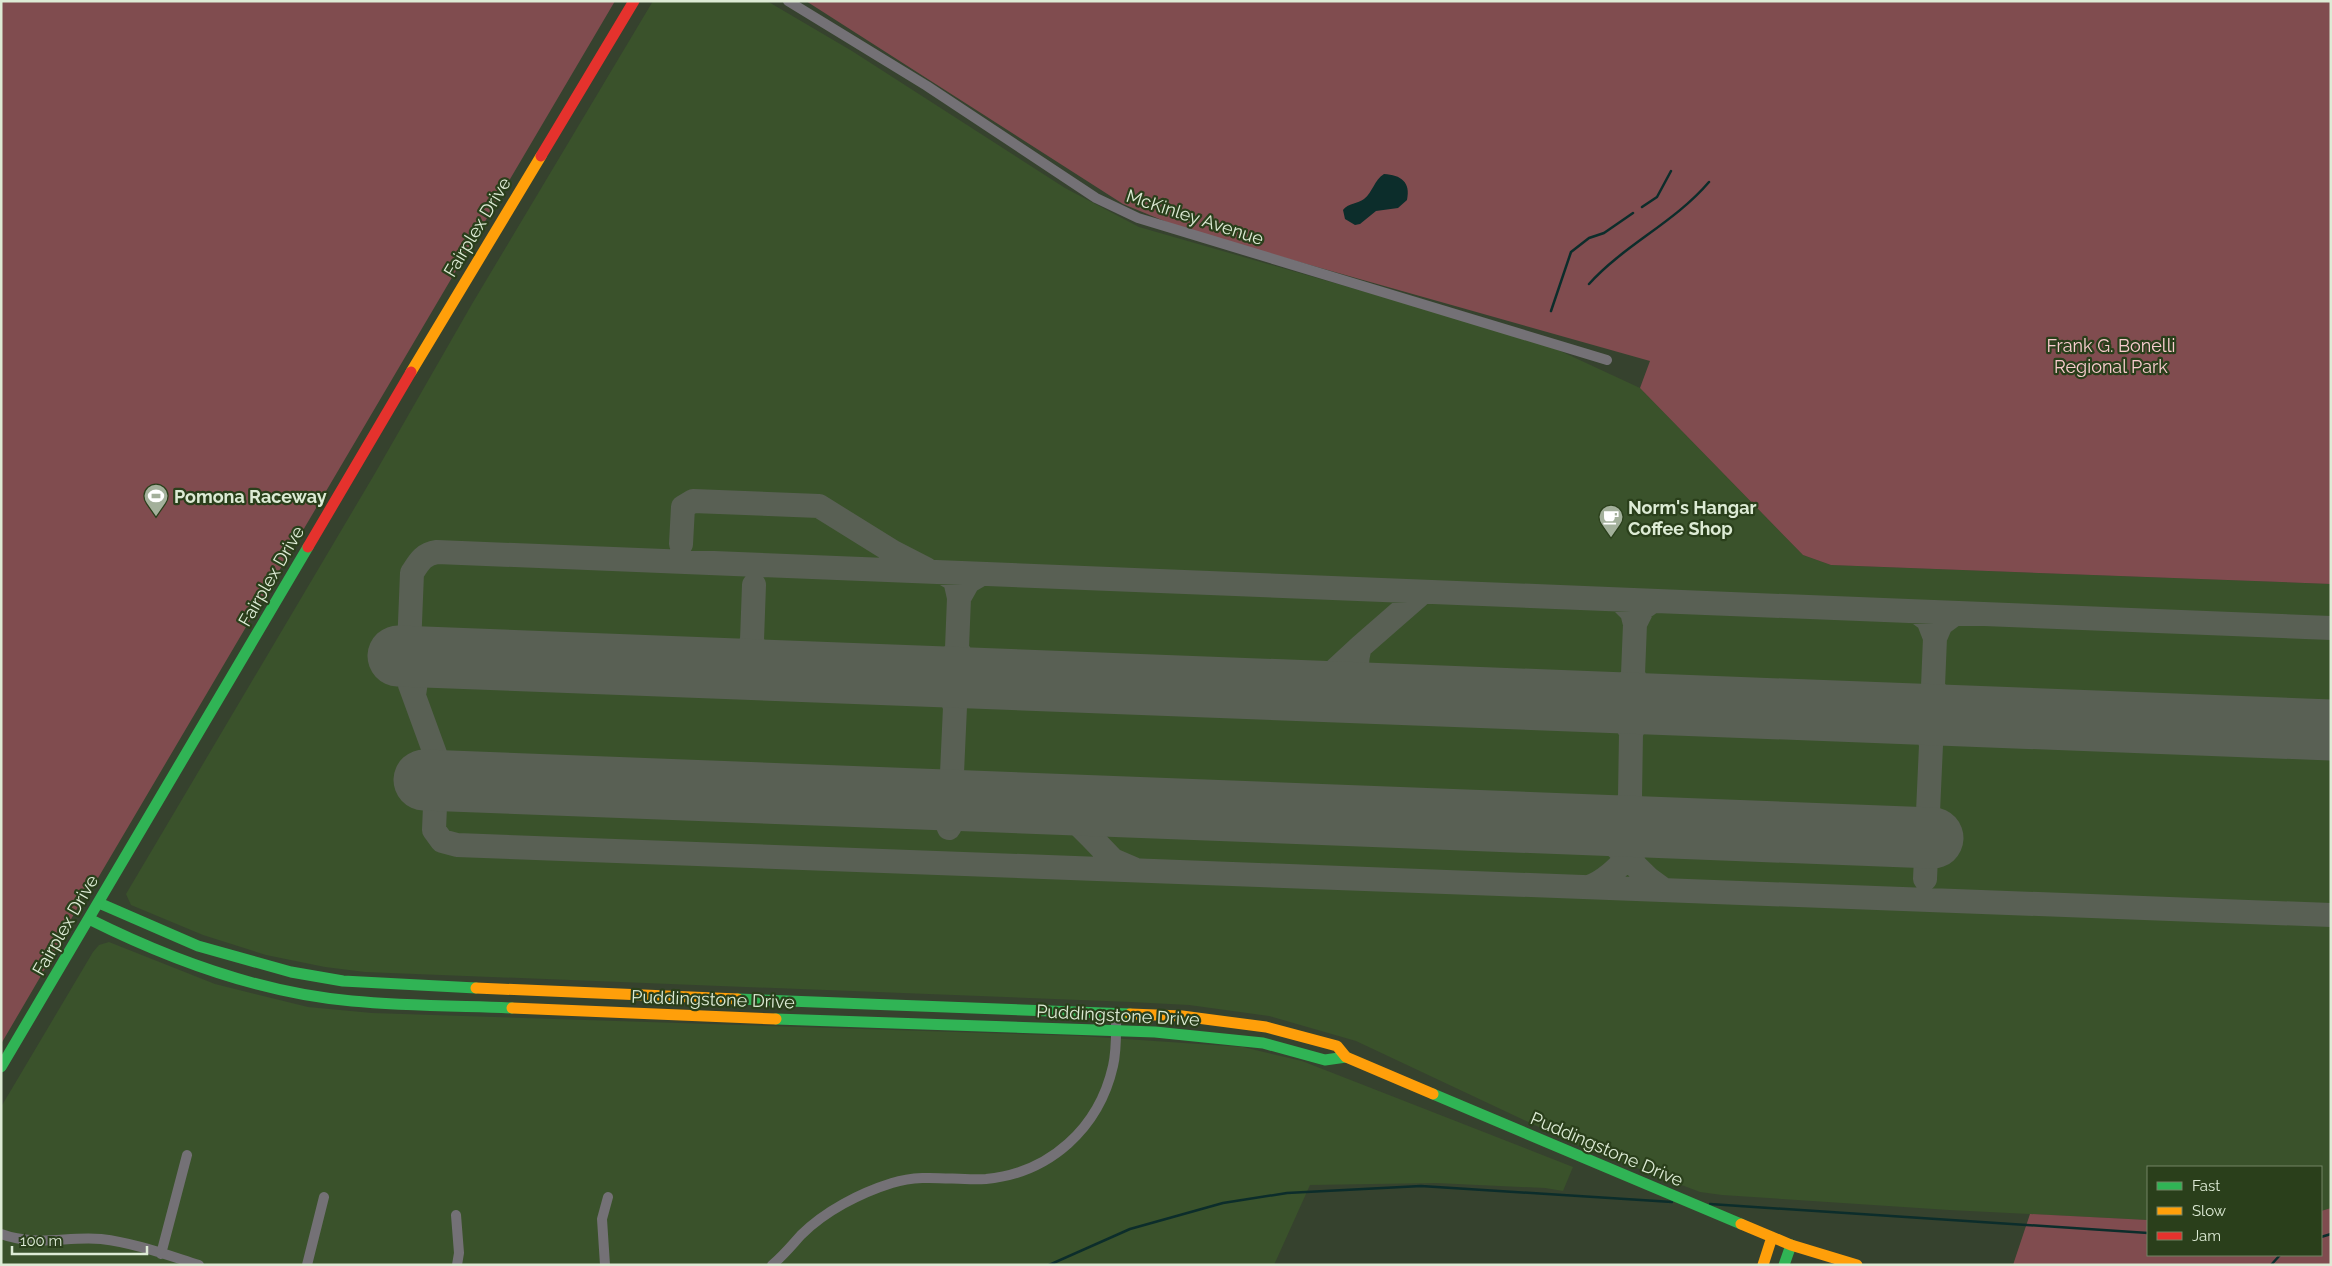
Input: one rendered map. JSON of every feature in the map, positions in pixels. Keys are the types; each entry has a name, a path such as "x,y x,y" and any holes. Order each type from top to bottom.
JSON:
{"street":[{"name":"Fairplex Drive","path":"1,1067 463,284 625,17 632,1"},
{"name":"McKinley Avenue","path":"788,1 927,86 1096,198 1117,209 1138,218 1607,360"},
{"name":"Puddingstone Drive","path":"99,903 198,946 291,972 344,981 565,993 1182,1016 1266,1027 1336,1046 1346,1057 1712,1212 1791,1245 1857,1265"},
{"name":"Puddingstone Drive","path":"89,919 185,960 237,979 283,990 351,1001 926,1026 1116,1031 1229,1038 1262,1043 1325,1060 1346,1057"},
{"path":"772,1265 819,1220 837,1208 894,1182 930,1176 986,1179 1012,1174 1048,1159 1070,1144 1095,1113 1113,1065 1116,1014"},
{"path":"160,1254 187,1155"},
{"path":"307,1265 324,1197"},
{"path":"605,1265 602,1219 608,1197"},
{"path":"456,1215 459,1253 457,1265"},
{"path":"1,1234 43,1242 99,1239 126,1243 199,1265"},
{"path":"1763,1265 1772,1237"},
{"path":"1784,1265 1791,1245"}],"shaded area":[{"path":"653,1 767,1 852,51 1065,188 1139,227 1543,343 1640,388 1803,555 1831,565 2331,584 2331,1208 2322,1211 2322,1166 2147,1166 2147,1220 1949,1210 1700,1192 1579,1146 1356,1041 1269,1016 1189,1005 1131,1002 365,972 325,967 266,955 203,935 131,905 126,894 374,475 472,304"},
{"path":"109,942 215,984 308,1007 372,1013 1081,1036 1243,1047 1302,1061 1573,1167 1563,1191 1545,1188 1436,1183 1310,1185 1274,1265 1,1265 1,1107 93,952 99,945"}],"green space":[{"name":"Pomona Raceway","path":"1,1 615,1 98,878 94,879 66,928 66,933 1,1044"},
{"name":"Frank G. Bonelli Regional Park","path":"806,1 2331,1 2331,584 1831,565 1803,555 1640,388 1650,361 1186,230 1123,204"},
{"path":"2331,1208 2331,1265 2013,1265 2030,1214 2147,1220 2147,1256 2322,1256 2322,1211"}],"water":[{"path":"1384,174 1400,178 1406,184 1407,200 1398,208 1376,211 1360,224 1355,225 1345,219 1343,210 1364,199 1378,179"}],"waterway":[{"path":"1642,207 1657,197 1671,171"},
{"path":"1589,284 1618,257 1680,210 1709,182"},
{"path":"1551,311 1571,252 1589,238 1604,233 1633,213"},
{"path":"1049,1265 1130,1229 1223,1203 1287,1193 1421,1186 1672,1202"},
{"path":"1710,1204 2147,1233"},
{"path":"2322,1237 2331,1234"},
{"path":"2271,1265 2279,1256"}],"taxiway":[{"path":"681,544 683,507 693,501 819,506 893,552 926,569"},
{"path":"2331,628 437,552 432,553 419,562 412,573 408,672 410,685 437,759 434,830 442,841 457,845 2331,915"},
{"path":"943,573 955,580 959,598 968,582 980,575"},
{"path":"752,640 754,585"},
{"path":"1360,647 1423,592"},
{"path":"957,648 959,598"},
{"path":"1620,600 1632,612 1635,624 1643,608 1653,601"},
{"path":"1917,612 1928,620 1935,638 1941,624 1956,613"},
{"path":"1633,674 1635,624"},
{"path":"1933,686 1935,638"},
{"path":"730,668 746,653 752,640 762,658 778,670"},
{"path":"1291,690 1320,684 1360,647 1357,664 1360,676 1369,685 1384,694"},
{"path":"931,677 951,661 957,648 966,667 984,679"},
{"path":"414,695 417,675 433,657"},
{"path":"1602,702 1624,692 1633,674 1639,686 1646,694 1667,704"},
{"path":"935,677 949,691 955,707 964,690 979,679"},
{"path":"1933,686 1942,705 1958,715 1948,720 1937,730 1931,745 1928,734 1922,726 1903,713 1925,700 1933,686"},
{"path":"1602,702 1622,712 1631,733 1637,721 1645,713 1667,704"},
{"path":"952,773 955,707"},
{"path":"1630,797 1631,733"},
{"path":"1925,879 1931,745"},
{"path":"923,800 939,792 952,773 961,792 980,802"},
{"path":"1584,825 1607,821 1618,816 1630,797 1637,814 1661,828"},
{"path":"923,800 943,813 949,828 961,812 980,802"},
{"path":"1044,805 1070,816 1090,836 1087,825 1092,815 1106,807"},
{"path":"1589,825 1599,830 1649,879 1664,890"},
{"path":"1589,887 1620,866 1647,840 1668,828"},
{"path":"1090,836 1113,860 1134,869"}],"runway":[{"path":"398,656 2331,730"},
{"path":"424,780 1933,838"}],"traffic: fast":[{"path":"1,1067 308,547"},
{"path":"99,903 198,946 291,972 343,981 476,988"},
{"path":"89,919 184,961 284,991 372,1003 512,1008"},
{"path":"738,999 1130,1014"},
{"path":"776,1019 1155,1032 1263,1043 1325,1060 1346,1057"},
{"path":"1433,1094 1741,1224"},
{"path":"1784,1265 1791,1245"}],"traffic: slow":[{"path":"411,372 541,156"},
{"path":"476,988 738,999"},
{"path":"512,1008 776,1019"},
{"path":"1130,1014 1182,1016 1266,1027 1337,1046 1346,1057 1433,1094"},
{"path":"1741,1224 1791,1245 1857,1265"},
{"path":"1763,1265 1772,1237"}],"traffic: jam":[{"path":"541,156 634,1"},
{"path":"308,547 411,372"}],"place":[{"name":"Pomona Raceway","path":"156,517"},
{"name":"Norm's Hangar Coffee Shop","path":"1611,538"}]}
